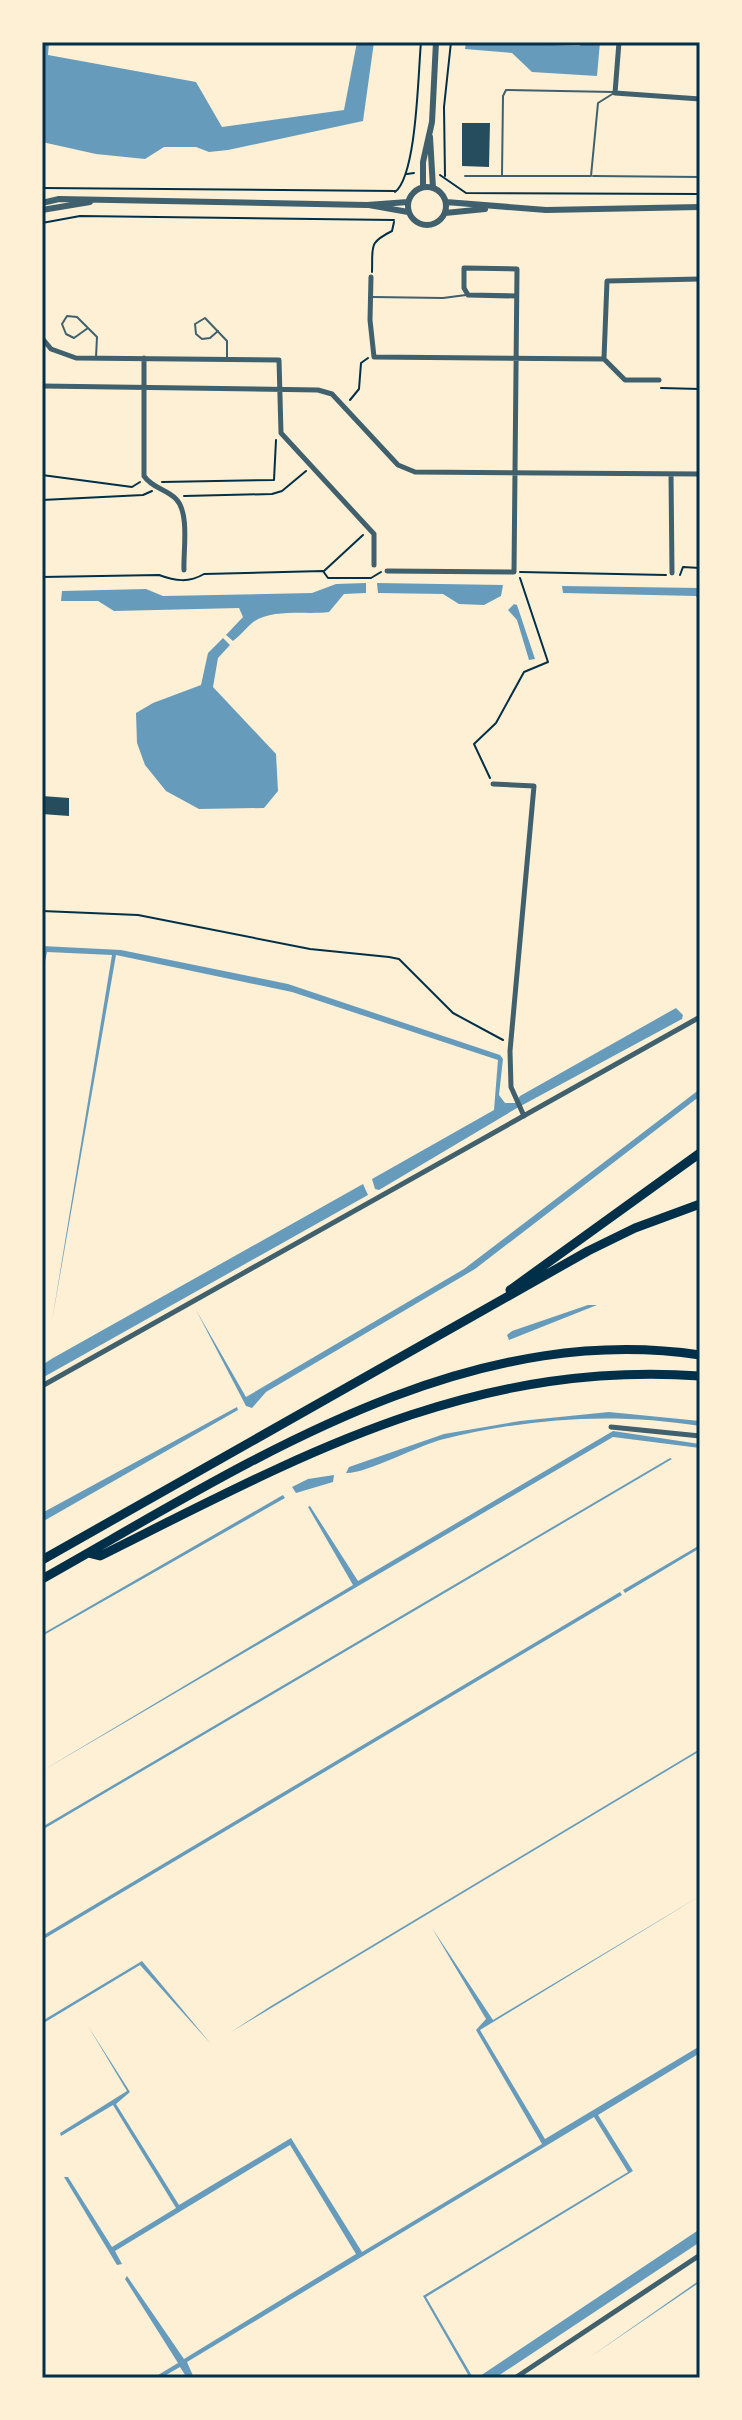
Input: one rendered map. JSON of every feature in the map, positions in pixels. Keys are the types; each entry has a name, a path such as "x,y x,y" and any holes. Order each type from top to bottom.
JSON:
{"highway":[{"path":"489,1308 540,1266 700,1153"},
{"path":"42,1560 635,1228 700,1204"},
{"path":"42,1579 338,1417 437,1381 543,1358 593,1352 700,1355"},
{"path":"88,1553 100,1556 268,1473 418,1410 528,1384 591,1376 700,1376"},
{"path":"652,1376 700,1383"}],"street":[{"path":"436,42 430,137 433,188 446,202 488,208 602,211 700,207"},
{"path":"619,42 615,93 700,99"},
{"path":"423,187 423,162 430,137"},
{"path":"433,188 423,187 413,192 408,202 408,212 414,221 429,226 439,222 445,213 446,202"},
{"path":"42,203 59,199 367,205 408,202"},
{"path":"42,210 97,201"},
{"path":"367,205 408,212"},
{"path":"445,213 472,213 488,208"},
{"path":"387,571 514,572 517,269 464,268 466,294 516,296"},
{"path":"371,277 373,356 604,359 625,380 659,380"},
{"path":"604,359 607,281 700,279"},
{"path":"42,338 63,356 279,360 281,433 374,534 374,565"},
{"path":"144,358 146,480 176,499 182,511 184,570"},
{"path":"42,386 318,390 332,394 398,465 415,472 700,474"},
{"path":"671,474 672,573"},
{"path":"493,784 534,786 511,1044 511,1087 524,1116"},
{"path":"42,1386 700,1017"},
{"path":"611,1427 700,1436"},
{"path":"515,2378 700,2255"}],"lane":[{"path":"502,176 503,96 506,90 615,93"},
{"path":"591,176 598,103 615,93"},
{"path":"465,176 700,177"},
{"path":"370,297 443,298 466,294"},
{"path":"88,328 74,338 66,334 62,324 73,316 88,328 97,337 96,358"},
{"path":"218,331 210,338 202,339 196,334 195,324 205,318 218,331 227,341 227,359"}],"path":[{"path":"42,188 395,191 407,174 416,126 421,42"},
{"path":"451,42 444,107 445,177 457,190 466,193 700,194"},
{"path":"42,223 80,216 394,220 392,231 375,239 372,244 371,277"},
{"path":"344,406 359,389 361,363 373,356"},
{"path":"661,388 700,389"},
{"path":"281,433 274,442 274,480 282,491"},
{"path":"176,499 194,495 282,491 313,466"},
{"path":"42,475 132,487 146,480 214,483 222,480 274,480"},
{"path":"42,500 143,495 156,488"},
{"path":"42,577 159,575 183,580 204,574 323,571 370,529"},
{"path":"514,572 682,575 683,567 700,568"},
{"path":"323,571 328,578 371,578 387,571"},
{"path":"493,784 474,744 496,723 524,672 548,662 523,585 514,572"},
{"path":"42,911 138,915 310,949 399,959 453,1013 472,1027 511,1044"}],"water":[{"path":"42,42 49,42 48,55 196,82 222,127 344,110 357,42 374,42 363,121 228,150 209,152 196,147 164,147 145,159 96,154 42,142"},
{"path":"466,42 579,46 585,42 600,42 597,76 532,72 512,53 465,49"},
{"path":"366,583 366,593 344,594 329,612 269,615 252,623 233,641 226,635 243,617 239,608 114,611 98,601 61,601 62,591 146,589 163,596 312,593 336,584"},
{"path":"377,583 503,585 501,596 484,605 459,604 443,594 378,593"},
{"path":"562,586 700,588 700,603 696,596 563,593"},
{"path":"517,605 535,659 529,660 517,620 508,610"},
{"path":"223,638 230,645 218,658 213,687 276,754 278,791 264,808 199,809 166,791 145,765 137,743 136,713 153,703 201,685 208,653"},
{"path":"42,946 121,950 288,984 500,1055 503,1059 499,1095 505,1103 515,1103 520,1096 676,1008 683,1015 682,1019 517,1108 379,1190 375,1189 372,1179 494,1110 498,1060 292,992 116,955 52,1321 112,955 47,952 42,976"},
{"path":"700,1089 700,1096 475,1269 266,1392 252,1408 246,1406 196,1310 246,1397 464,1269"},
{"path":"363,1184 368,1195 42,1378 42,1365 53,1358"},
{"path":"588,1305 597,1305 509,1340 507,1335 512,1331"},
{"path":"237,1407 238,1410 42,1522 42,1513"},
{"path":"609,1412 700,1421 700,1426 603,1418 508,1426 444,1439 366,1469 346,1473 349,1467 444,1434 520,1421"},
{"path":"613,1431 700,1444 700,1448 613,1437 42,1771 353,1585 308,1507 358,1581"},
{"path":"672,1459 42,1830 42,1827"},
{"path":"334,1475 333,1482 296,1493 292,1487 308,1479"},
{"path":"283,1495 285,1498 42,1636 42,1634"},
{"path":"700,1545 700,1548 625,1593 623,1590"},
{"path":"620,1592 622,1595 42,1940 42,1936"},
{"path":"700,1751 231,2032 271,2006"},
{"path":"700,1896 480,2030 545,2139 700,2046 700,2053 598,2115 633,2171 426,2297 472,2376 477,2378 470,2378 423,2296 628,2172 594,2117 187,2362 194,2378 187,2378 180,2367 161,2378 153,2378 178,2363 125,2279 127,2276 184,2359 356,2254 290,2145 115,2251 122,2264 117,2265 64,2177 68,2177 112,2247 176,2208 113,2105 61,2136 60,2133 127,2091 88,2026 130,2092 116,2104 179,2205 291,2138 362,2252 542,2144 476,2030 486,2019 432,1928 493,2020"},
{"path":"142,1961 211,2044 140,1965 42,2024 42,2021"},
{"path":"700,2229 700,2242 495,2378 477,2378"},
{"path":"700,2280 700,2282 590,2357"}],"building":[{"path":"462,123 490,123 489,167 462,166"},
{"path":"42,796 69,798 69,816 42,814"}]}
